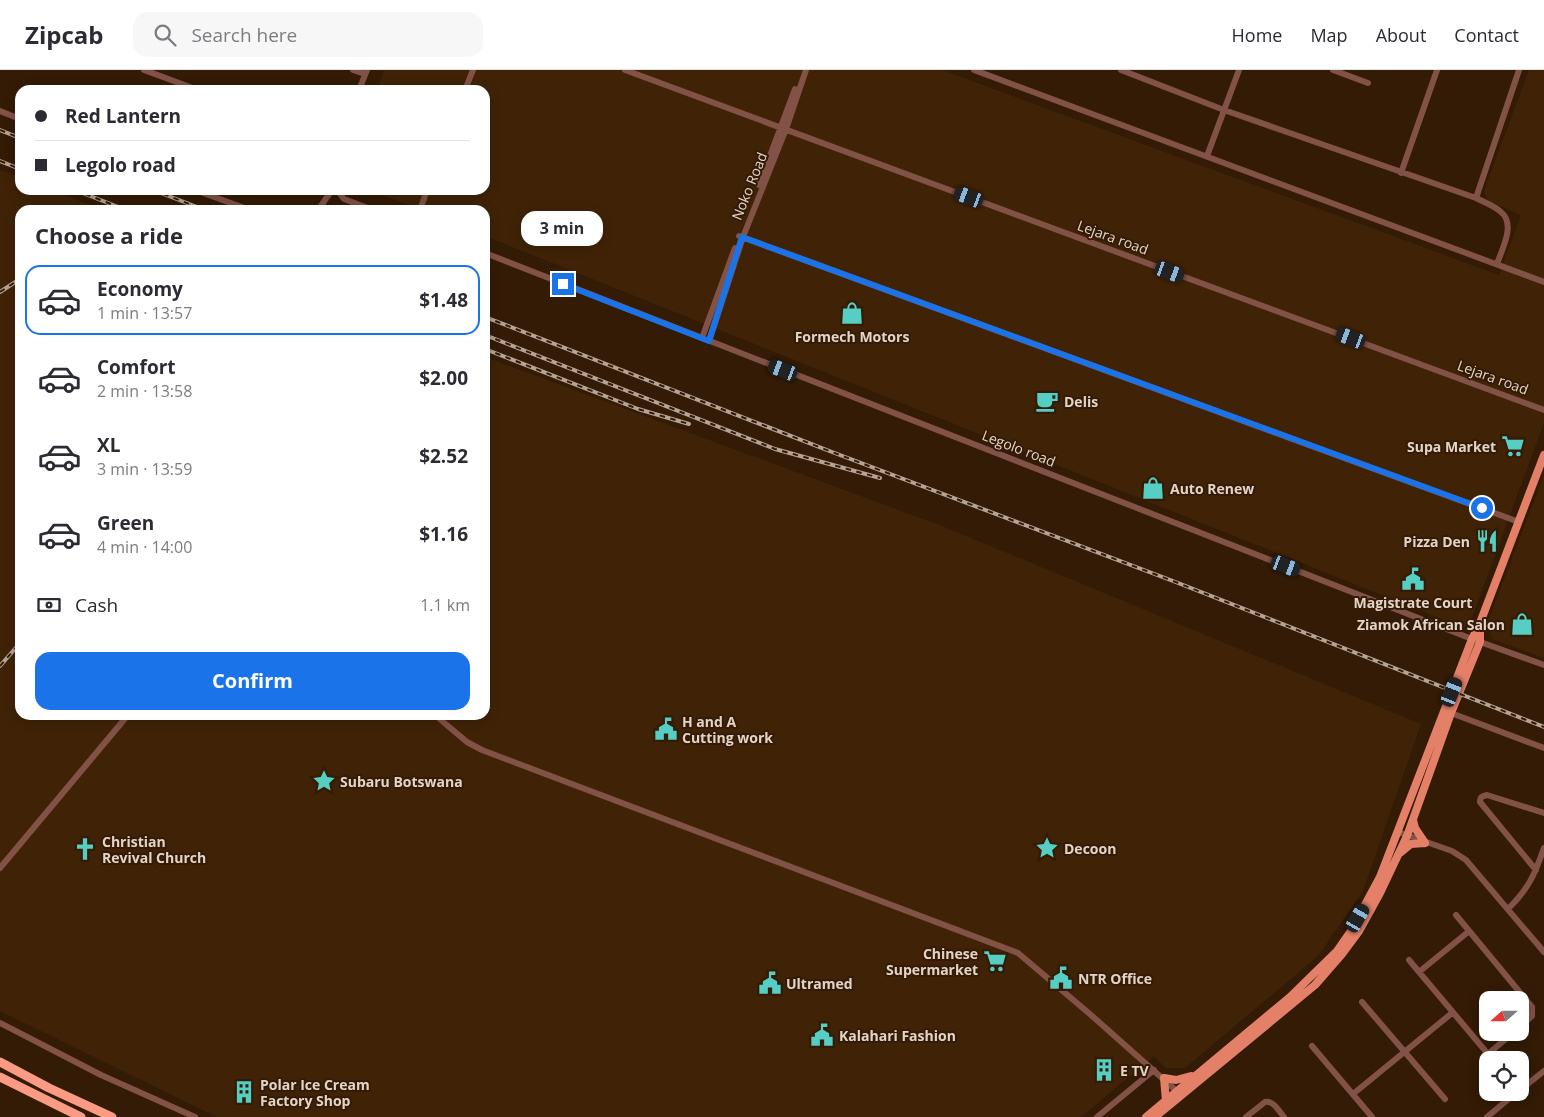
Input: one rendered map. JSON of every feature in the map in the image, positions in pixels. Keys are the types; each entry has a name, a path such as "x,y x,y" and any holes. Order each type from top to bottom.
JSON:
{"highway":[{"path":"0,1062 49,1088 112,1117"},
{"path":"0,1077 81,1117"}],"main road":[{"path":"1155,1117 1312,982 1342,954 1359,931 1380,893 1414,818 1476,640 1480,623 1544,455"},
{"path":"1146,1117 1166,1101 1180,1094 1198,1074 1312,982 1351,931 1380,877 1476,640"},
{"path":"1398,854 1411,844 1425,842 1415,828 1414,818"},
{"path":"1166,1101 1164,1078 1182,1080 1198,1074"}],"street":[{"path":"144,70 184,85"},
{"path":"353,70 366,72 361,85"},
{"path":"467,85 473,70"},
{"name":"Lejara road","path":"625,70 1544,410"},
{"path":"783,128 802,70"},
{"name":"Noko Road","path":"705,340 741,236 806,70"},
{"path":"974,70 1544,282"},
{"path":"1121,70 1224,110 1476,198 1501,211 1508,219 1509,228 1497,264"},
{"path":"1207,156 1239,70"},
{"path":"1332,70 1368,84"},
{"path":"1401,172 1438,70"},
{"path":"1476,198 1519,70"},
{"path":"0,111 15,117"},
{"path":"209,195 236,205"},
{"path":"339,195 344,199 360,205"},
{"path":"741,236 1519,522"},
{"name":"Legolo road","path":"490,255 1544,665"},
{"path":"1451,713 1544,748"},
{"path":"0,868 124,720"},
{"path":"441,720 468,742 482,750 1018,953 1164,1078 1180,1094"},
{"path":"1536,870 1480,802 1480,798 1487,795 1544,813"},
{"path":"1398,832 1452,851 1466,860 1544,952"},
{"path":"1508,909 1525,891 1536,870 1544,848"},
{"path":"1456,915 1468,932 1518,991"},
{"path":"1419,972 1468,932"},
{"path":"1409,960 1485,1051"},
{"path":"1362,1002 1444,1099"},
{"path":"1529,1003 1532,1007 1532,1016 1529,1019"},
{"path":"1353,1094 1452,1013"},
{"path":"0,1023 101,1075 194,1117"},
{"path":"1492,1051 1503,1041"},
{"path":"1312,1046 1372,1117"},
{"path":"1098,1117 1154,1070"},
{"path":"1529,1084 1543,1075"},
{"path":"1246,1117 1268,1101 1284,1117"},
{"path":"1487,1117 1506,1101"}],"shaded area":[{"path":"384,70 942,70 1499,275 1521,215 1487,200 1484,191 1529,70 1544,70 1544,423 1471,620 1464,628 490,238 490,205 408,205 382,195 490,195 490,85 379,85"},
{"path":"0,170 15,175 15,195 65,195 90,205 15,205 15,720 490,720 490,359 942,526 1421,724 1363,891 1318,956 1185,1068 1166,1068 1154,1056 1081,1117 217,1117 0,1011"},
{"path":"1544,475 1544,658 1492,639 1487,624"}],"railway":[{"path":"0,130 15,136"},
{"path":"0,161 15,167"},
{"path":"88,195 113,205"},
{"path":"166,195 192,205"},
{"path":"0,292 15,282"},
{"path":"490,319 832,452 1173,581 1544,727"},
{"path":"490,337 775,449 880,478"},
{"path":"490,351 638,409 689,424"},
{"path":"0,666 15,649"}],"place":[{"name":"Formech Motors","path":"852,313"},
{"name":"Delis","path":"1047,401"},
{"name":"Supa Market","path":"1513,446"},
{"name":"Auto Renew","path":"1153,488"},
{"name":"Pizza Den","path":"1487,541"},
{"name":"Magistrate Court","path":"1413,579"},
{"name":"Ziamok African Salon","path":"1522,624"},
{"name":"H and A Cutting work","path":"666,729"},
{"name":"Subaru Botswana","path":"324,781"},
{"name":"Decoon","path":"1047,848"},
{"name":"Christian Revival Church","path":"85,849"},
{"name":"Chinese Supermarket","path":"995,961"},
{"name":"NTR Office","path":"1061,978"},
{"name":"Ultramed","path":"770,983"},
{"name":"Kalahari Fashion","path":"822,1035"},
{"name":"E TV","path":"1104,1070"},
{"name":"Polar Ice Cream Factory Shop","path":"244,1092"}],"route":[{"path":"563,284 709,341 742,237 1482,508"}]}
